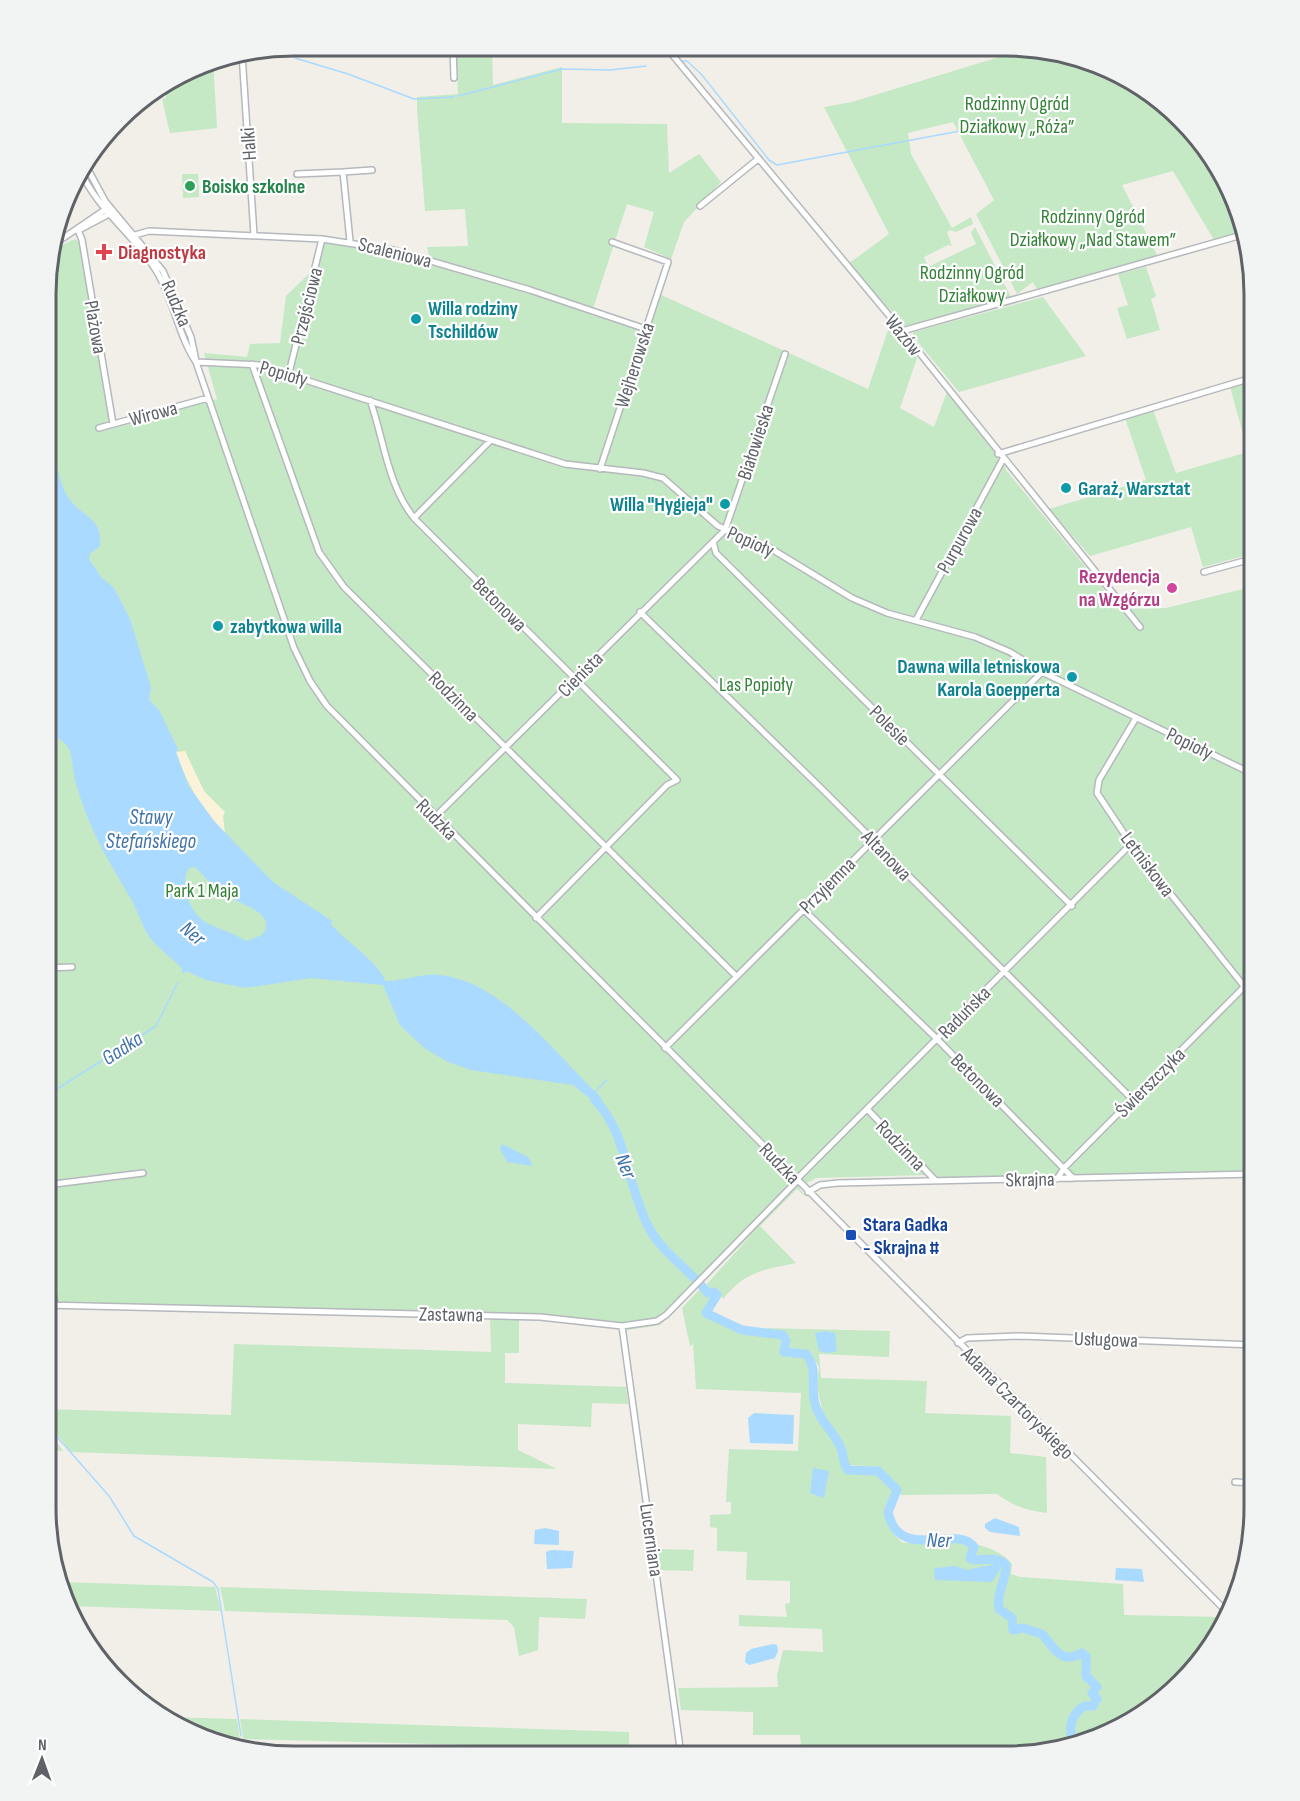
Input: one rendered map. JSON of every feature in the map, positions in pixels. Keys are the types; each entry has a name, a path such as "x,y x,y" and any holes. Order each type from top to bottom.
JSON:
{"street":[{"path":"453,56 454,78"},
{"name":"Wazów","path":"673,56 902,331 998,454 1140,627"},
{"name":"Halki","path":"242,61 254,235"},
{"path":"699,206 758,159"},
{"path":"297,174 372,170"},
{"name":"Rudzka","path":"89,171 109,211 135,235 158,262 168,280 191,337 196,362 292,642 310,681 339,720 808,1192"},
{"path":"343,172 350,241"},
{"name":"Rudzka","path":"85,177 158,274 189,352 196,362"},
{"path":"62,239 109,211"},
{"name":"Plażowa","path":"78,230 82,240 113,424"},
{"name":"Scaleniowa","path":"135,235 149,231 350,241 393,249 527,289 646,329"},
{"path":"902,331 1237,236"},
{"name":"Przejściowa","path":"290,373 322,239"},
{"name":"Wejherowska","path":"600,469 668,262 612,242"},
{"name":"Białowieska","path":"725,530 785,354"},
{"name":"Popioły","path":"196,362 252,364 290,373 565,464 643,473 663,478 725,530 770,548 852,598 886,613 975,637 1010,652 1042,672 1244,770"},
{"name":"Rodzinna","path":"252,364 319,552 344,587 736,975"},
{"path":"998,454 1244,380"},
{"name":"Wirowa","path":"99,428 208,398"},
{"name":"Betonowa","path":"370,400 381,432 391,475 402,500 414,518 677,780 667,785 606,846"},
{"path":"414,518 490,441"},
{"name":"Purpurowa","path":"915,620 1003,459"},
{"name":"Cienista","path":"435,817 725,530"},
{"name":"Polesie","path":"713,542 716,553 1072,906"},
{"path":"1204,572 1244,561"},
{"name":"Altanowa","path":"640,612 873,840 1132,1099"},
{"name":"Przyjemna","path":"665,1048 1042,672"},
{"name":"Letniskowa","path":"1136,718 1099,780 1097,793 1131,844 1244,987"},
{"name":"Raduńska","path":"797,1180 1004,971 1072,906 1131,844"},
{"path":"536,918 606,846"},
{"name":"Betonowa","path":"803,909 937,1039 1073,1178"},
{"path":"56,968 72,967"},
{"name":"Świerszczyka","path":"1057,1179 1064,1168 1244,987"},
{"name":"Rodzinna","path":"868,1110 935,1181"},
{"path":"56,1184 143,1173"},
{"name":"Skrajna","path":"808,1192 828,1184 1244,1174"},
{"name":"Zastawna","path":"56,1304 540,1317 622,1326 661,1319 797,1180"},
{"name":"Adama Czartoryskiego","path":"808,1192 1222,1607"},
{"name":"Lucerniana","path":"622,1326 680,1746"},
{"name":"Usługowa","path":"958,1342 967,1338 1020,1336 1244,1345"},
{"path":"1235,1482 1244,1482"}],"green space":[{"path":"456,56 492,56 493,85 562,67 562,123 667,124 669,173 699,154 721,182 684,222 671,259 644,247 654,212 627,204 591,315 648,330 659,294 868,389 890,324 917,358 900,408 934,427 947,392 998,457 998,461 1003,459 1006,470 1120,609 1166,608 1244,589 1244,1170 938,1179 926,1175 816,1178 807,1183 810,1187 804,1185 799,1188 807,1198 797,1189 760,1226 796,1263 755,1273 739,1283 723,1299 717,1289 710,1289 707,1284 752,1234 660,1325 628,1330 573,1321 519,1320 519,1353 505,1353 505,1383 626,1387 628,1404 592,1403 591,1427 518,1424 518,1450 557,1469 71,1452 56,1433 56,1409 231,1415 234,1344 491,1352 490,1319 59,1308 56,1290 56,278 60,246 75,239 79,242 110,422 101,424 103,431 217,399 204,353 247,357 250,344 280,343 286,296 320,263 324,242 355,245 431,264 427,247 468,246 465,209 425,211 417,109 417,97 458,94"},
{"path":"1003,56 1053,60 1083,68 1126,87 1175,125 1213,174 1232,217 1236,233 1214,240 1173,171 1122,185 1158,257 1038,291 1033,282 1017,294 976,214 994,200 953,122 908,133 911,154 952,228 971,217 973,224 956,232 950,230 947,232 952,246 948,245 924,257 928,267 976,244 971,233 975,227 1011,297 906,327 848,264 889,234 824,107 852,102"},
{"path":"214,69 217,128 170,133 162,99 166,98 166,93 174,87"},
{"name":"Boisko szkolne","path":"182,174 198,174 199,197 183,198"},
{"path":"1146,267 1156,296 1151,299 1160,330 1127,339 1117,308 1128,305 1118,274"},
{"path":"1043,297 1086,356 959,392 913,336 913,332"},
{"path":"1244,384 1244,438 1230,387"},
{"path":"1153,410 1176,473 1244,453 1244,556 1203,567 1191,527 1090,556 1049,509 1146,480 1125,418"},
{"path":"700,1289 713,1298 703,1310 704,1315 741,1333 781,1339 781,1354 803,1357 808,1368 814,1408 839,1450 845,1472 876,1475 892,1491 887,1506 887,1519 892,1532 903,1543 961,1542 990,1549 1002,1555 1012,1564 1011,1574 1020,1577 1123,1584 1124,1615 1218,1617 1213,1627 1175,1676 1139,1705 1098,1727 1053,1741 1007,1746 801,1746 800,1735 753,1735 753,1712 681,1710 678,1688 778,1687 777,1675 783,1650 823,1652 822,1629 739,1626 739,1615 787,1617 785,1604 790,1603 790,1581 746,1580 747,1552 717,1551 717,1528 710,1527 710,1515 731,1514 731,1502 726,1502 729,1449 798,1451 801,1393 696,1389 693,1344 690,1346 682,1308"},
{"path":"764,1328 890,1331 889,1357 819,1354 821,1378 927,1381 925,1413 1011,1416 1010,1453 1046,1457 1047,1513 1021,1507 997,1494 901,1495 899,1487 880,1467 850,1465 846,1458 846,1448 823,1413 817,1387 819,1367 809,1351 789,1350 790,1338 786,1332"},
{"path":"56,1441 63,1451 56,1451"},
{"path":"657,1549 694,1550 693,1571 660,1570"},
{"path":"68,1582 215,1587 221,1611 77,1606"},
{"path":"220,1587 587,1599 585,1619 539,1617 538,1650 519,1656 514,1627 507,1620 225,1611"},
{"path":"181,1717 237,1719 240,1739 217,1733"},
{"path":"240,1719 629,1732 627,1746 510,1746 243,1739"}],"sand":[{"path":"185,751 204,791 225,812 223,816 225,833 208,814 185,775 176,752"}],"water":[{"name":"Stawy Stefańskiego","path":"56,463 68,497 98,528 100,546 90,554 89,559 101,577 114,588 130,619 151,687 149,700 159,710 178,749 176,752 188,785 214,821 273,882 332,921 331,924 337,931 377,967 385,981 439,975 463,980 485,991 507,1005 547,1042 601,1097 603,1109 573,1085 471,1070 448,1062 424,1048 400,1025 383,985 311,978 245,988 206,980 186,971 182,974 182,968 156,945 146,932 133,903 100,845 87,817 74,777 71,753 63,742 56,738","holes":["194,867 198,870 214,887 261,914 266,927 262,935 246,941 204,921 188,900 185,883 189,868"]},
{"path":"502,1144 528,1157 533,1166 507,1162 500,1149"},
{"path":"826,1331 835,1333 837,1351 828,1353 819,1351 815,1333"},
{"path":"754,1413 794,1415 793,1444 750,1443 748,1418"},
{"path":"813,1468 829,1471 824,1498 810,1493"},
{"path":"995,1518 1019,1527 1020,1536 990,1532 985,1528 985,1524"},
{"path":"545,1528 559,1531 559,1545 534,1544 535,1530"},
{"path":"551,1550 574,1551 572,1568 547,1569 546,1552"},
{"path":"996,1564 1001,1568 992,1582 935,1580 934,1569 937,1568 955,1566 966,1570"},
{"path":"1116,1568 1142,1569 1144,1582 1115,1580"},
{"path":"777,1645 778,1651 775,1658 749,1665 745,1662 746,1653 751,1649"}],"waterway":[{"path":"293,56 414,99 454,97"},
{"path":"680,61 687,61 702,75 769,160 777,165 976,128 1026,123"},
{"path":"458,96 562,69 610,70 646,66"},
{"name":"Gadka","path":"56,1090 156,1026 178,982"},
{"path":"595,1092 607,1080"},
{"name":"Ner","path":"595,1100 606,1113 621,1144 636,1196 649,1228 669,1254 708,1293 714,1292 717,1295 706,1313 742,1330 783,1335 786,1341 784,1352 806,1354 813,1370 813,1393 816,1406 841,1448 848,1470 878,1471 897,1490 888,1512 894,1527 904,1536 916,1540 966,1541 974,1547 970,1558 974,1560 995,1559 1003,1562 1006,1565 1006,1571 998,1603 999,1609 1012,1618 1013,1630 1023,1628 1042,1634 1062,1656 1068,1657 1082,1653 1086,1656 1086,1676 1097,1687 1092,1693 1097,1699 1093,1706 1084,1706 1074,1716 1071,1724 1072,1736"},
{"path":"56,1436 109,1496 134,1536 213,1582 218,1589 241,1736"}],"place":[{"name":"Boisko szkolne","path":"190,186"},
{"name":"Diagnostyka","path":"104,252"},
{"name":"Willa rodziny Tschildów","path":"416,319"},
{"name":"Garaż, Warsztat","path":"1066,488"},
{"name":"Willa \"Hygieja\"","path":"725,504"},
{"name":"Rezydencja na Wzgórzu","path":"1172,588"},
{"name":"zabytkowa willa","path":"218,626"},
{"name":"Dawna willa letniskowa Karola Goepperta","path":"1072,677"},
{"name":"Stara Gadka - Skrajna #","path":"851,1235"}],"park label":[{"name":"Rodzinny Ogród Działkowy „Róża”","path":"1017,114"},
{"name":"Rodzinny Ogród Działkowy „Nad Stawem”","path":"1093,228"},
{"name":"Rodzinny Ogród Działkowy","path":"972,284"},
{"name":"Las Popioły","path":"756,684"},
{"name":"Park 1 Maja","path":"202,890"}]}
